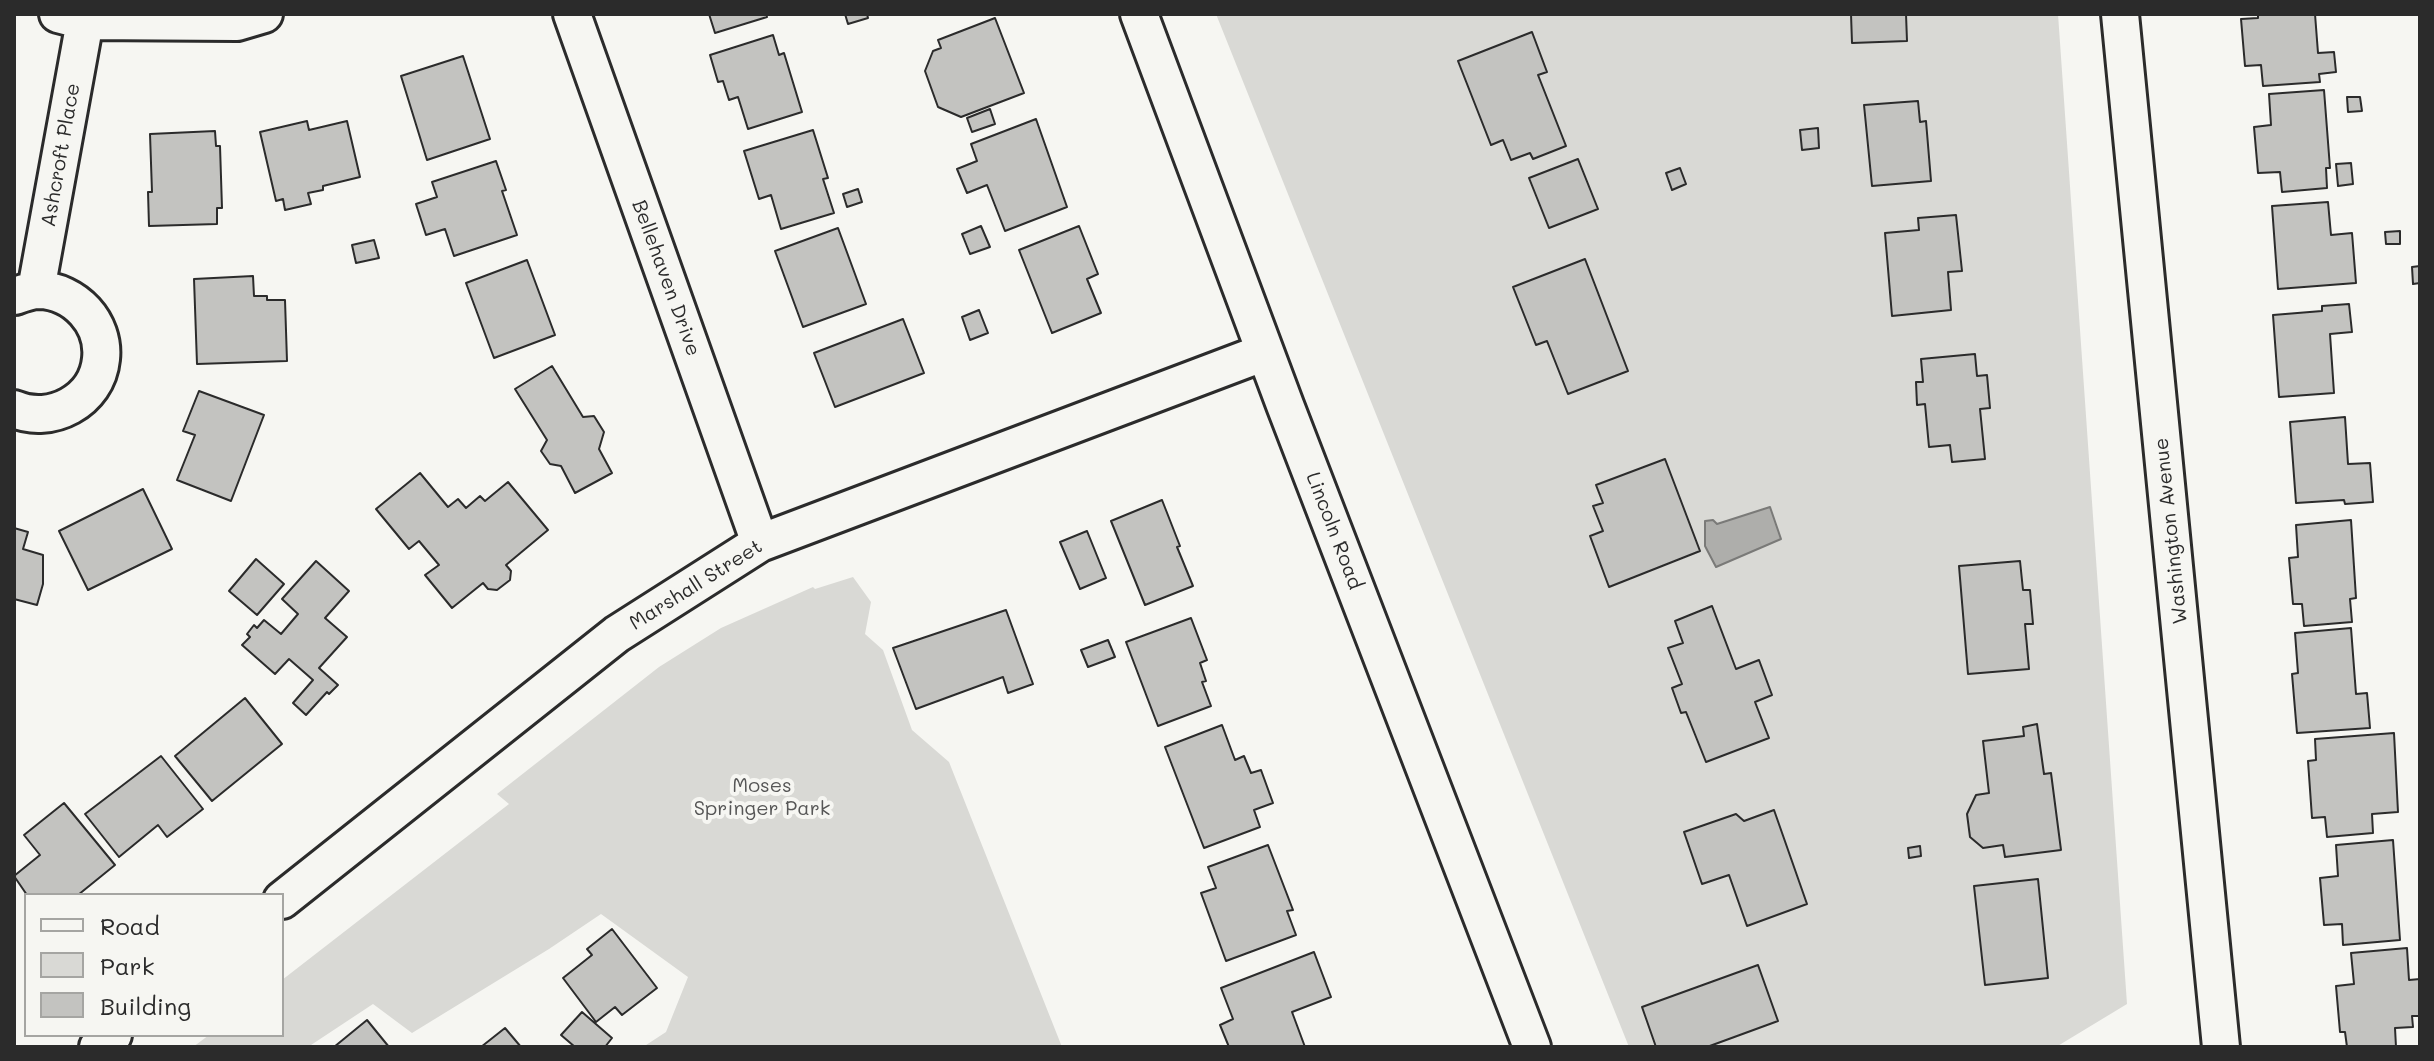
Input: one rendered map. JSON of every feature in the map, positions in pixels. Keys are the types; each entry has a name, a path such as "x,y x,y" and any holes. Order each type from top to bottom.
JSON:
{"street":[{"path":"72,18 237,22 264,14"},
{"name":"Bellehaven Drive","path":"572,14 760,543"},
{"name":"Lincoln Road","path":"1139,14 1265,352 1532,1047"},
{"name":"Washington Avenue","path":"2120,14 2221,1047"},
{"name":"Ashcroft Place","path":"14,409 25,414 47,415 62,410 80,399 95,380 101,359 99,336 90,316 77,303 58,292 25,293 72,18"},
{"name":"Marshall Street","path":"284,898 617,634 760,543 1265,352"}],"green space":[{"path":"1216,14 2058,14 2127,1004 2056,1047 1629,1047"},
{"name":"Moses Springer Park","path":"853,577 871,602 865,634 883,650 912,730 949,762 1062,1047 643,1047 666,1032 688,977 601,914 412,1033 373,1004 308,1047 193,1047 206,1037 284,1037 284,978 509,804 497,794 659,667 721,628 813,587 815,589"}],"shaded area":[{"path":"1770,507 1781,539 1716,567 1705,546 1705,521 1713,520 1717,524"}],"building":[{"path":"709,14 766,14 767,17 715,33"},
{"path":"845,14 867,14 868,18 848,24"},
{"path":"1851,14 1906,14 1907,41 1852,43"},
{"path":"2258,14 2315,14 2318,53 2334,52 2336,72 2319,74 2320,82 2263,86 2261,65 2245,66 2241,19 2258,18"},
{"path":"995,18 1024,93 961,117 938,107 925,71 933,51 941,48 938,40"},
{"path":"1532,32 1547,72 1538,75 1566,146 1533,159 1530,153 1511,160 1503,140 1491,145 1458,61"},
{"path":"773,35 779,55 784,53 802,112 748,129 738,97 729,100 723,81 718,82 710,55"},
{"path":"463,56 490,139 427,160 401,76"},
{"path":"2324,90 2330,168 2326,168 2327,188 2282,192 2280,172 2258,173 2254,127 2271,125 2269,94"},
{"path":"2347,97 2360,97 2362,111 2348,112"},
{"path":"1918,101 1920,122 1926,121 1931,181 1872,186 1864,105"},
{"path":"990,109 995,124 972,132 967,118"},
{"path":"1036,119 1067,207 1005,231 987,185 967,193 957,169 977,161 971,144"},
{"path":"307,121 309,130 347,121 360,177 323,186 323,190 308,193 311,204 285,210 283,199 276,201 260,132"},
{"path":"1818,128 1819,148 1802,150 1800,130"},
{"path":"813,130 828,178 823,179 834,213 781,229 771,195 759,199 744,151"},
{"path":"215,131 216,146 220,146 222,208 217,208 217,224 149,226 148,192 152,192 150,134"},
{"path":"1578,159 1598,209 1549,228 1529,178"},
{"path":"496,161 506,190 502,191 517,235 454,256 445,229 426,235 416,204 437,197 432,182"},
{"path":"2351,163 2353,184 2338,186 2336,164"},
{"path":"1680,168 1686,184 1672,190 1666,173"},
{"path":"858,189 862,202 847,207 843,194"},
{"path":"2328,202 2331,235 2352,233 2356,283 2278,289 2272,206"},
{"path":"1956,215 1962,271 1948,272 1951,310 1892,316 1885,233 1919,230 1918,218"},
{"path":"981,226 990,247 970,254 962,234"},
{"path":"1079,226 1098,274 1087,279 1101,313 1052,333 1019,250"},
{"path":"838,228 866,304 803,327 775,251"},
{"path":"2400,231 2400,244 2386,244 2385,232"},
{"path":"374,240 379,258 356,263 352,245"},
{"path":"1585,259 1628,371 1568,394 1547,341 1536,345 1513,287"},
{"path":"527,260 555,335 494,358 466,283"},
{"path":"2420,266 2420,283 2413,284 2412,267"},
{"path":"253,276 254,296 285,300 287,361 197,364 194,279"},
{"path":"2349,304 2352,332 2330,334 2334,393 2279,397 2273,315 2322,311 2322,306"},
{"path":"979,310 988,333 970,340 962,317"},
{"path":"903,319 924,373 835,407 814,353"},
{"path":"1975,354 1977,376 1987,375 1990,408 1980,409 1985,459 1952,462 1950,445 1929,447 1925,404 1917,405 1916,382 1923,382 1921,359"},
{"path":"552,366 583,417 594,416 604,432 599,449 612,473 575,493 561,466 550,464 541,451 547,440 515,389"},
{"path":"199,391 264,415 231,501 177,480 195,435 183,431"},
{"path":"2345,417 2348,464 2370,463 2373,502 2296,503 2290,422"},
{"path":"1665,459 1700,551 1609,587 1590,536 1603,531 1593,506 1603,503 1596,485"},
{"path":"420,473 448,507 458,499 466,508 480,496 485,501 508,482 548,530 506,565 511,571 510,580 497,590 488,589 483,583 452,608 425,575 439,565 419,541 409,549 376,509"},
{"path":"143,489 172,549 88,590 59,531"},
{"path":"1162,500 1193,586 1145,605 1111,521"},
{"path":"2351,520 2356,598 2350,599 2352,622 2304,626 2302,604 2293,604 2289,558 2298,557 2296,525"},
{"path":"14,528 28,532 23,549 43,555 43,584 37,605 14,599"},
{"path":"1087,531 1106,578 1080,589 1060,542"},
{"path":"256,559 284,584 257,615 229,591"},
{"path":"316,561 349,591 325,618 347,637 319,668 338,685 329,694 327,692 306,715 293,703 313,680 289,659 275,674 242,645 250,637 247,634 254,625 257,628 264,620 281,634 298,614 282,599"},
{"path":"2020,561 2023,590 2030,590 2033,624 2025,624 2029,669 1968,674 1959,566"},
{"path":"1712,606 1736,669 1759,660 1772,695 1755,702 1769,738 1706,762 1686,712 1681,713 1672,688 1682,684 1668,648 1683,643 1675,621"},
{"path":"1006,610 1033,684 1008,693 1003,677 916,709 893,648"},
{"path":"1191,618 1207,660 1200,663 1206,681 1202,682 1211,706 1158,726 1126,642"},
{"path":"2351,628 2356,694 2367,693 2370,728 2297,733 2292,674 2298,673 2295,633"},
{"path":"1108,640 1115,657 1088,667 1081,650"},
{"path":"245,698 282,744 212,801 175,756"},
{"path":"2037,724 2044,774 2051,773 2061,850 2005,857 2003,845 1983,848 1970,837 1967,814 1976,795 1989,793 1983,741 2024,736 2023,727"},
{"path":"1222,725 1235,760 1244,756 1251,773 1261,770 1273,803 1254,810 1260,827 1204,848 1165,747"},
{"path":"2394,733 2398,812 2372,814 2373,833 2327,837 2325,817 2312,818 2308,761 2316,760 2315,739"},
{"path":"161,756 203,809 167,837 158,825 119,857 85,814"},
{"path":"64,803 115,865 80,893 26,893 14,876 40,855 24,835"},
{"path":"1774,810 1807,904 1747,926 1729,875 1702,884 1684,832 1736,814 1744,821"},
{"path":"2393,840 2400,940 2343,945 2342,924 2324,925 2320,878 2338,876 2336,845"},
{"path":"1268,845 1293,910 1287,911 1296,935 1226,961 1201,893 1216,888 1208,867"},
{"path":"1920,846 1921,856 1909,858 1908,848"},
{"path":"2038,879 2048,978 1985,985 1974,886"},
{"path":"612,929 657,988 622,1015 615,1007 596,1022 563,978 592,955 587,949"},
{"path":"2407,948 2409,980 2420,979 2420,1016 2412,1016 2413,1027 2395,1028 2396,1047 2347,1047 2345,1032 2340,1032 2336,986 2354,984 2351,953"},
{"path":"1314,952 1331,997 1292,1012 1305,1047 1229,1047 1220,1025 1233,1019 1221,988"},
{"path":"1758,965 1778,1021 1707,1047 1656,1047 1642,1007"},
{"path":"582,1012 612,1038 605,1047 575,1047 561,1035"},
{"path":"367,1020 389,1047 334,1047"},
{"path":"505,1028 521,1047 481,1047"}]}
